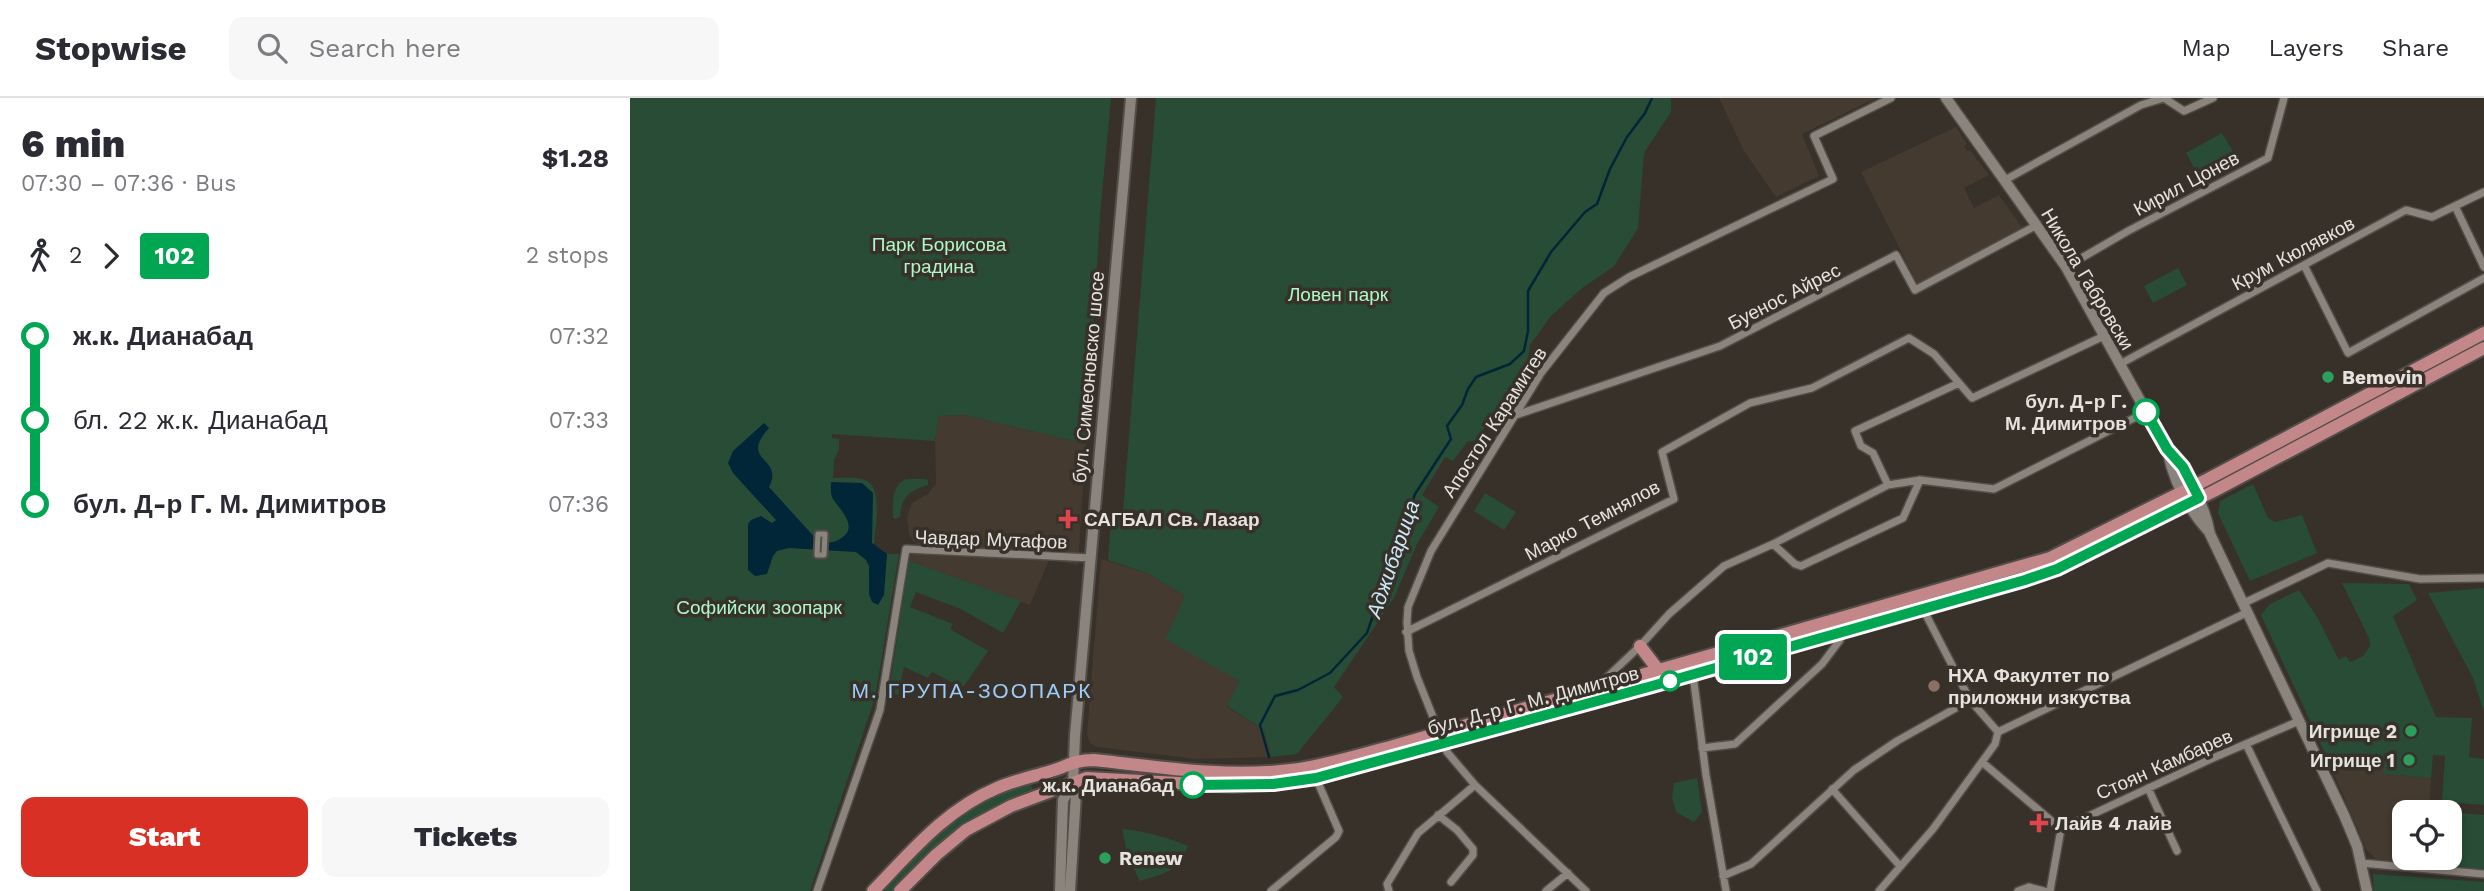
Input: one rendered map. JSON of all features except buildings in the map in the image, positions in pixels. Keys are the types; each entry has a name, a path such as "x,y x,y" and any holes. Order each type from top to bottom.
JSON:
{"main road":[{"name":"бул. Симеоновско шосе","path":"1070,891 1076,794 1073,785 1073,761 1131,98"},
{"name":"бул. Д-р Г. М. Димитров","path":"1073,761 1127,763 1209,773 1282,771 1318,765 1441,739 1693,675 2057,569 2484,333"},
{"name":"бул. Д-р Г. М. Димитров","path":"900,891 966,830 1011,806 1092,777 1233,786 1316,778 1595,689 2050,558 2191,495 2484,348"},
{"path":"1640,646 1659,671"},
{"path":"873,891 918,843 959,809 995,789 1060,768 1073,761"},
{"name":"бул. Симеоновско шосе","path":"1060,891 1063,800 1073,785"}],"street":[{"name":"Апостол Карамитев","path":"1586,891 1475,785 1441,739 1417,677 1406,632 1408,607 1431,551 1541,373 1604,293 1629,277 1833,178 1814,136 1891,98"},
{"name":"Никола Габровски","path":"1946,98 2066,267 2167,449 2172,472 2191,495 2197,519 2210,534 2344,815 2357,846 2367,891"},
{"path":"2005,180 2139,101 2164,98 2184,111 2213,98"},
{"name":"Кирил Цонев","path":"2066,267 2268,158 2284,98"},
{"name":"Крум Кюлявков","path":"2120,364 2406,210 2432,217 2484,192"},
{"path":"2455,206 2484,267"},
{"name":"Буенос Айрес","path":"1516,415 1720,346 1896,256 1915,290 2037,225"},
{"path":"2304,265 2348,353 2484,278"},
{"path":"1888,485 1873,453 1861,446 1855,431 1959,383 1972,398 2104,336"},
{"name":"Марко Темнялов","path":"1406,632 1674,499 1662,452 1750,403 1812,388 1909,338 1934,354 1959,383"},
{"path":"1595,689 1669,614 1724,566 1888,485 1920,480 1994,489 2146,412"},
{"path":"1773,544 1795,564 1801,566 1903,518 1920,480"},
{"name":"Чавдар Мутафов","path":"817,891 880,710 906,548 1091,558"},
{"path":"1879,891 1933,830 1995,744 1998,733 2328,563 2420,579 2484,578"},
{"path":"1923,608 1970,700 1998,733"},
{"path":"1702,748 1735,744 1822,664 1840,640 1838,633"},
{"path":"1693,675 1702,748 1726,891"},
{"path":"1723,876 1751,864 1854,770 1897,740 1970,700"},
{"name":"Стоян Камбарев","path":"2061,829 2299,721"},
{"path":"2246,744 2317,891"},
{"path":"1982,762 2061,829 2050,891"},
{"path":"1271,891 1336,837 1339,831 1316,778"},
{"path":"1389,891 1387,884 1418,833 1475,785"},
{"path":"2148,788 2177,850"},
{"path":"1832,789 1900,866"},
{"path":"1438,815 1457,830 1473,849 1473,855 1451,882"},
{"path":"2361,863 2484,874"},
{"path":"1546,891 1568,873"},
{"path":"1719,891 1723,876"},
{"path":"2018,891 2029,887 2044,891"}],"shaded area":[{"path":"1719,98 1876,98 1802,134 1819,176 1776,197 1744,151"},
{"path":"1956,127 1967,144 1964,146 1967,151 1970,150 1989,175 1964,188 1974,208 1999,195 2023,229 1918,285 1861,172"},
{"path":"965,415 1086,444 1078,565 1049,560 1030,605 909,561 911,555 923,551 923,547 913,541 909,534 907,517 912,503 928,494 936,484 935,441 939,416"},
{"path":"1101,559 1149,574 1185,596 1239,682 1227,707 1264,730 1271,757 1196,759 1097,747 1090,743 1087,735"},
{"path":"2329,762 2356,765 2384,763 2384,774 2431,778 2430,800 2392,800 2392,860 2376,859 2366,849"}],"green space":[{"path":"630,98 1111,98 1100,216 1086,444 965,415 939,416 935,441 832,434 832,438 839,439 833,478 859,478 872,485 877,501 874,545 885,554 899,554 875,698 810,891 630,891"},
{"name":"Ловен парк","path":"1156,98 1671,98 1671,112 1644,153 1638,228 1614,266 1581,289 1551,316 1530,345 1527,364 1476,440 1467,442 1453,461 1445,457 1422,495 1439,507 1417,544 1394,598 1334,687 1343,697 1297,754 1271,757 1264,730 1227,706 1239,681 1165,639 1185,596 1149,574 1108,560 1111,521 1123,511"},
{"path":"2222,133 2235,155 2198,175 2186,153"},
{"path":"2178,268 2187,285 2153,303 2144,286"},
{"path":"906,479 925,479 928,480 928,485 908,495 902,504 900,517 895,519 894,495 901,482"},
{"path":"2253,484 2268,518 2275,522 2302,515 2317,553 2250,581 2218,513 2220,501"},
{"path":"1485,493 1516,512 1504,530 1474,511"},
{"path":"909,561 1021,601 1003,633 961,609 916,592 910,607 953,624 950,629 988,651 964,686 932,672 928,678 904,667 898,695 889,691"},
{"path":"2342,583 2409,584 2417,600 2393,616 2436,717 2472,718 2469,757 2484,759 2484,805 2462,803 2462,800 2442,800 2445,756 2433,755 2431,778 2383,774 2384,763 2356,765 2329,762 2261,615 2270,604 2299,590 2317,617 2339,660 2346,656 2350,662 2363,656 2370,646 2369,638"},
{"path":"2484,588 2484,712 2473,678 2428,593"},
{"path":"1697,778 1702,812 1694,822 1676,812 1672,798 1674,783"},
{"path":"1030,783 1034,792 973,821 941,844 892,891 880,891 953,819 989,798"},
{"path":"2462,813 2484,815 2484,869 2462,867"},
{"path":"1122,829 1156,835 1188,846 1179,862 1169,871 1140,881 1128,857"},
{"path":"2373,874 2484,882 2484,891 2374,891"}],"water":[{"path":"764,423 769,428 758,447 771,470 769,487 817,540 834,542 846,534 848,529 847,519 832,497 831,482 862,483 873,493 872,543 887,554 884,595 878,605 872,602 869,594 869,566 856,552 789,548 777,551 767,574 755,576 748,570 748,524 761,516 772,523 776,520 733,473 728,463 733,451"}],"waterway":[{"name":"Аджибарица","path":"1269,757 1260,725 1275,696 1298,690 1330,673 1367,633 1415,494 1451,439 1447,426 1462,405 1476,377 1510,364 1524,351 1528,331 1528,291 1551,252 1585,212 1597,204 1610,169 1652,98"}],"bus line":[{"name":"102","path":"1193,785 1273,784 1316,778 1652,686 2057,569 2199,498 2183,467 2167,449 2146,412"}],"place":[{"name":"Bemovin","path":"2328,377"},
{"name":"бул. Д-р Г. М. Димитров","path":"2146,412"},
{"name":"САГБАЛ Св. Лазар","path":"1068,519"},
{"name":"НХА Факултет по приложни изкуства","path":"1934,686"},
{"name":"Игрище 2","path":"2411,731"},
{"name":"Игрище 1","path":"2409,760"},
{"name":"ж.к. Дианабад","path":"1193,785"},
{"name":"Лайв 4 лайв","path":"2039,823"},
{"name":"Renew","path":"1105,858"}],"district":[{"name":"М. ГРУПА-ЗООПАРК","path":"972,691"}],"park label":[{"name":"Парк Борисова градина","path":"939,255"},
{"name":"Софийски зоопарк","path":"759,607"}]}
